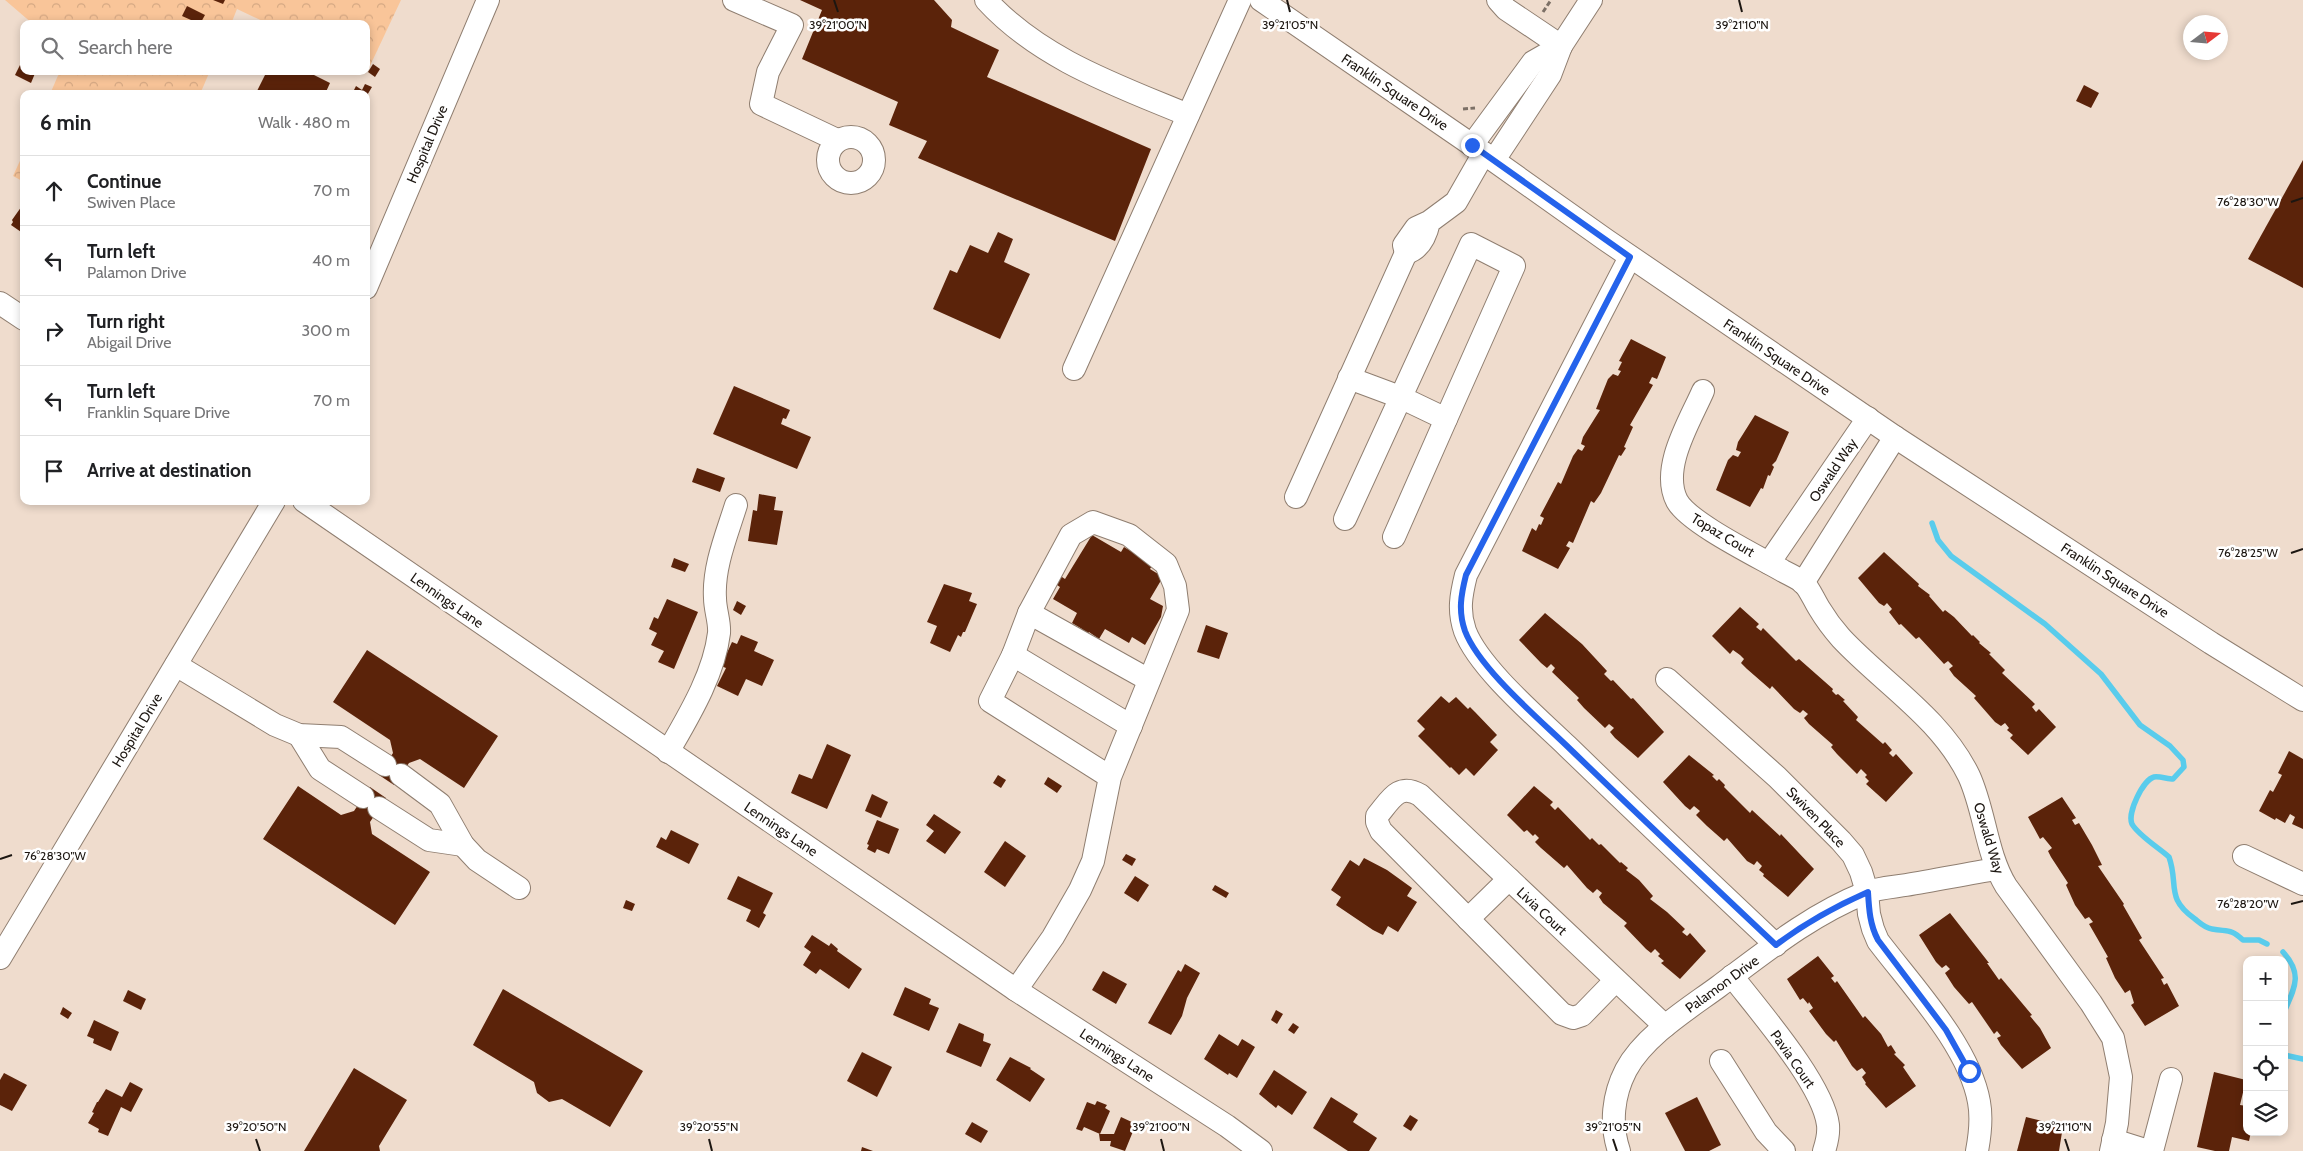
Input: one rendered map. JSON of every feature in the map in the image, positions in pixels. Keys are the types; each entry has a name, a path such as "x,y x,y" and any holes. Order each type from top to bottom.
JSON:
{"street":[{"name":"Hospital Drive","path":"370,279 488,0"},
{"path":"734,0 792,25 768,72 761,104 837,140"},
{"path":"986,0 1032,42 1073,66 1188,115"},
{"path":"1074,369 1240,0"},
{"name":"Franklin Square Drive","path":"1261,0 1630,257 1895,437 2211,643 2303,700"},
{"path":"1498,0 1506,9 1561,46"},
{"path":"1296,497 1406,253 1404,245 1416,228 1428,222 1456,202 1533,62 1561,46 1591,0"},
{"path":"1345,519 1471,244 1514,266 1394,536"},
{"path":"1630,257 1466,575 1460,598 1465,631 1477,653 1520,700 1776,945"},
{"path":"0,303 20,316"},
{"path":"1349,378 1400,397 1446,419"},
{"name":"Topaz Court","path":"1703,391 1672,466 1672,486 1677,501 1684,511 1709,528 1770,563"},
{"name":"Oswald Way","path":"1868,418 1770,563 1804,583 1821,611 1841,638 1935,727 1952,748 1972,784 1986,826 1996,869 2006,886 2091,1003 2113,1038 2121,1077 2112,1146"},
{"path":"1804,583 1895,437"},
{"name":"Hospital Drive","path":"0,958 272,505"},
{"name":"Lennings Lane","path":"310,505 1016,990 1227,1126 1261,1151"},
{"path":"668,752 689,716 707,676 719,632 714,597 720,556 736,505"},
{"path":"1016,990 1053,937 1080,890 1093,861 1110,777 1178,610 1176,586 1166,564 1129,535 1092,522 1071,535 1029,613 1013,655 990,701 1110,777"},
{"path":"1029,613 1149,680"},
{"path":"1013,655 1131,726"},
{"path":"176,665 275,725 299,735 341,737 393,770 440,804 463,845 477,860 519,888"},
{"name":"Swiven Place","path":"1667,679 1777,777 1842,841 1853,855 1868,892 1869,914 1878,940 1946,1030 1969,1071 1979,1102 1981,1126 1977,1151"},
{"path":"299,735 320,769 429,840 463,845"},
{"name":"Livia Court","path":"1468,919 1382,832 1377,822 1377,816 1396,794 1403,790 1411,790 1420,795 1665,1026"},
{"path":"2244,856 2303,884"},
{"name":"Palamon Drive","path":"1618,1151 1613,1121 1615,1100 1627,1068 1665,1026 1732,976 1798,928 1830,908 1868,892 1996,869"},
{"path":"1509,879 1468,919 1562,1014 1573,1018 1582,1015 1616,980"},
{"name":"Pavia Court","path":"1732,976 1778,1036 1820,1099 1828,1123 1828,1138 1824,1151"},
{"path":"1721,1061 1766,1132 1784,1151"},
{"path":"2112,1146 2150,1151 2171,1079"}],"green space":[{"path":"5,0 401,0 370,66 370,20 260,20 237,9 233,20 28,20"},
{"path":"58,75 208,75 202,90 52,90"},
{"path":"20,161 20,180 13,176"}],"building":[{"path":"213,0 225,0 223,4"},
{"path":"800,0 934,0 952,20 951,27 999,50 987,77 1151,149 1115,241 918,158 927,141 889,125 898,102 802,59 822,10"},
{"path":"187,6 205,15 202,20 191,20 182,16"},
{"path":"373,64 380,69 375,77 370,73"},
{"path":"20,65 20,75 34,75 31,83 15,75"},
{"path":"265,75 314,75 330,83 327,90 258,90"},
{"path":"365,84 372,87 370,90 362,90"},
{"path":"2084,85 2099,93 2091,108 2076,101"},
{"path":"356,86 362,90 354,90"},
{"path":"2303,160 2303,288 2248,259"},
{"path":"20,209 20,231 11,225 12,220"},
{"path":"998,232 1013,239 1004,262 1030,274 1000,339 933,309 950,270 957,273 970,245 988,253"},
{"path":"1631,339 1666,357 1657,379 1652,377 1649,383 1653,385 1630,425 1633,427 1624,447 1626,448 1621,456 1619,455 1601,493 1594,503 1591,501 1573,543 1569,541 1566,546 1570,548 1558,569 1522,551 1532,528 1536,531 1539,524 1541,525 1544,518 1540,516 1558,482 1561,484 1573,456 1578,449 1582,451 1585,446 1581,444 1583,437 1600,410 1596,409 1608,379 1613,374 1618,376 1621,371 1618,370 1622,362 1619,361"},
{"path":"734,386 790,410 786,419 783,418 781,424 811,437 797,469 713,434"},
{"path":"1755,415 1789,432 1776,461 1772,465 1774,467 1770,476 1768,475 1763,489 1761,488 1750,507 1716,490 1728,460 1733,455 1738,457 1741,452 1736,450 1738,442"},
{"path":"697,468 725,478 720,492 692,482"},
{"path":"759,494 776,497 774,510 783,511 777,545 748,541 753,510 757,511"},
{"path":"1092,535 1121,552 1124,547 1153,564 1150,569 1163,577 1150,599 1163,606 1161,617 1145,645 1132,637 1129,643 1105,629 1099,639 1089,632 1087,635 1081,632 1082,629 1072,623 1077,613 1053,599 1060,587 1054,583 1059,575 1065,579"},
{"path":"1884,552 1919,584 1918,586 1930,595 1943,612 1945,610 1954,617 1991,653 1989,654 2005,670 2002,673 2035,704 2032,707 2036,712 2039,709 2056,727 2028,755 2010,738 2013,735 2007,730 2009,728 2005,723 2001,726 1995,722 1974,698 1976,696 1954,676 1949,669 1953,666 1948,661 1944,664 1919,637 1916,639 1901,624 1899,625 1889,612 1892,609 1887,603 1884,606 1879,603 1858,578"},
{"path":"674,558 689,564 685,572 671,567"},
{"path":"944,584 972,593 969,601 977,604 965,632 963,632 961,637 958,635 950,652 930,643 937,626 927,622"},
{"path":"667,599 698,612 674,669 658,662 664,651 651,645 657,633 649,629 654,617 658,619"},
{"path":"737,601 746,606 741,615 733,610"},
{"path":"1740,607 1759,624 1756,627 1761,631 1763,628 1796,661 1799,659 1833,689 1832,691 1836,695 1838,694 1845,700 1843,701 1858,717 1856,720 1883,744 1885,742 1892,750 1889,753 1893,757 1896,754 1913,773 1886,802 1866,784 1869,781 1865,777 1867,775 1861,769 1857,774 1831,747 1833,745 1809,724 1804,718 1808,714 1803,710 1800,713 1794,709 1772,686 1770,689 1741,663 1744,659 1740,655 1733,650 1730,654 1712,636"},
{"path":"1545,613 1582,644 1607,671 1604,674 1611,681 1613,680 1631,699 1633,698 1664,732 1638,758 1610,732 1614,728 1609,724 1605,728 1584,708 1577,700 1579,698 1552,672 1555,668 1551,664 1547,668 1519,640"},
{"path":"1206,625 1228,633 1219,659 1197,652"},
{"path":"741,635 758,642 754,651 774,660 762,686 746,679 738,696 717,686 726,668 721,666 732,642 737,644"},
{"path":"367,650 498,736 464,788 420,759 409,763 394,785 379,775 393,753 390,740 333,702"},
{"path":"1441,696 1449,703 1456,697 1468,709 1470,707 1497,735 1490,742 1498,750 1474,776 1466,768 1459,775 1418,736 1425,729 1417,721"},
{"path":"827,744 851,755 827,809 791,793 799,774 812,779"},
{"path":"2289,751 2303,759 2303,829 2292,824 2295,817 2290,814 2285,823 2259,811 2270,790 2273,792 2282,775 2278,773"},
{"path":"1689,755 1714,775 1712,776 1717,781 1719,779 1725,785 1724,787 1750,813 1752,810 1780,836 1781,834 1814,869 1788,897 1763,876 1764,874 1759,870 1762,866 1757,861 1754,865 1747,861 1727,838 1724,841 1696,815 1700,811 1694,806 1690,810 1663,782"},
{"path":"998,775 1006,780 1001,788 993,783"},
{"path":"1048,777 1062,786 1057,793 1044,784"},
{"path":"298,786 341,815 354,811 370,787 386,798 370,822 372,834 430,872 395,925 263,839"},
{"path":"1534,786 1553,802 1550,805 1555,810 1558,807 1590,840 1592,838 1599,845 1601,844 1620,863 1628,868 1626,870 1639,880 1653,896 1650,899 1685,929 1682,932 1687,936 1690,933 1706,951 1680,979 1661,963 1664,961 1658,956 1660,954 1655,949 1651,953 1646,949 1624,926 1627,923 1603,903 1599,897 1602,893 1597,889 1593,893 1567,865 1564,868 1535,842 1539,838 1535,834 1533,836 1527,830 1524,832 1507,815"},
{"path":"872,794 888,802 881,818 865,811"},
{"path":"2062,797 2076,818 2072,820 2075,825 2079,823 2092,845 2102,865 2098,866 2124,904 2142,938 2139,940 2164,978 2161,979 2164,985 2167,983 2179,1006 2145,1026 2131,1005 2134,1003 2130,990 2125,993 2115,978 2106,958 2108,957 2089,924 2093,922 2089,917 2085,919 2075,905 2066,885 2068,883 2048,851 2052,848 2043,837 2040,839 2028,817"},
{"path":"934,814 961,832 945,854 926,841 934,831 926,825"},
{"path":"877,820 899,829 889,854 877,849 875,853 867,849 869,845 867,844"},
{"path":"671,830 699,844 689,864 656,847 661,837 666,840"},
{"path":"1005,841 1026,856 1005,887 984,872"},
{"path":"1126,854 1136,859 1132,866 1122,860"},
{"path":"1364,858 1387,870 1412,888 1407,896 1417,902 1398,932 1388,926 1383,935 1336,905 1341,897 1331,890 1350,860 1359,866"},
{"path":"738,876 773,893 763,913 766,915 759,928 746,921 751,910 727,899"},
{"path":"1135,876 1149,885 1138,902 1124,893"},
{"path":"1215,885 1229,893 1226,898 1212,890"},
{"path":"626,900 635,904 632,911 623,908"},
{"path":"1950,913 1989,963 1987,963 1999,980 2001,978 2032,1015 2030,1016 2040,1028 2051,1048 2022,1069 2001,1045 1997,1038 2001,1036 1997,1031 1994,1034 1972,1002 1969,1004 1954,987 1945,973 1950,969 1946,965 1942,968 1936,962 1919,935"},
{"path":"812,935 829,946 831,943 838,949 837,951 862,969 849,989 820,969 816,974 803,965 811,952 804,947"},
{"path":"1818,956 1834,976 1831,978 1835,983 1837,981 1863,1018 1865,1016 1881,1034 1888,1047 1891,1045 1896,1053 1894,1054 1905,1065 1903,1067 1916,1086 1886,1108 1865,1084 1862,1077 1866,1073 1862,1068 1857,1071 1852,1066 1836,1040 1834,1042 1826,1034 1809,1011 1813,1008 1809,1002 1808,1004 1803,998 1800,1000 1787,979"},
{"path":"1185,964 1200,973 1187,998 1182,1016 1171,1035 1148,1023 1178,970 1181,972"},
{"path":"1103,971 1127,984 1116,1004 1092,990"},
{"path":"905,987 931,999 929,1004 939,1008 929,1031 893,1015"},
{"path":"503,989 643,1071 610,1127 562,1099 549,1102 537,1093 534,1082 473,1045"},
{"path":"128,990 146,999 141,1010 123,1001"},
{"path":"63,1007 72,1013 68,1019 60,1014"},
{"path":"1276,1010 1283,1014 1277,1024 1271,1020"},
{"path":"94,1020 119,1032 111,1051 93,1043 94,1039 87,1036"},
{"path":"959,1023 984,1034 983,1041 991,1044 981,1067 946,1052"},
{"path":"1293,1023 1299,1027 1294,1034 1288,1030"},
{"path":"1219,1034 1238,1046 1242,1039 1255,1047 1237,1078 1229,1073 1228,1075 1204,1059"},
{"path":"862,1052 892,1067 877,1097 847,1081"},
{"path":"1010,1057 1031,1068 1045,1079 1030,1102 996,1080"},
{"path":"354,1068 407,1100 379,1146 380,1151 304,1151"},
{"path":"1274,1070 1307,1092 1292,1115 1278,1105 1276,1108 1259,1094"},
{"path":"2214,1072 2243,1079 2243,1092 2240,1105 2243,1105 2243,1136 2250,1136 2249,1141 2232,1137 2229,1151 2215,1151 2197,1147"},
{"path":"4,1073 27,1085 12,1111 0,1105 0,1080"},
{"path":"130,1082 143,1089 131,1112 121,1107 108,1136 98,1132 99,1129 88,1123 94,1113 92,1112 97,1102 106,1089 122,1097"},
{"path":"1331,1097 1358,1114 1353,1122 1377,1138 1369,1151 1348,1151 1313,1128"},
{"path":"1697,1097 1721,1145 1709,1151 1685,1151 1665,1113"},
{"path":"1097,1101 1107,1105 1105,1108 1110,1111 1100,1134 1084,1127 1082,1131 1076,1129 1087,1102 1095,1105"},
{"path":"1410,1115 1418,1120 1411,1131 1403,1126"},
{"path":"1121,1117 1136,1124 1125,1151 1110,1146 1111,1141 1100,1141 1099,1134 1114,1134"},
{"path":"2026,1117 2063,1126 2059,1151 2017,1151"},
{"path":"972,1122 988,1131 981,1143 965,1134"},
{"path":"862,1147 873,1151 861,1151"}],"waterway":[{"path":"1932,523 1938,540 1951,556 2045,624 2101,674 2140,725 2170,746 2183,760 2184,767 2173,779 2154,777 2145,784 2134,805 2131,819 2132,824 2144,837 2169,857 2176,898 2186,911 2207,928 2229,931 2243,940 2259,940 2267,944"},
{"path":"2283,952 2293,967 2295,974 2294,988 2288,1002"},
{"path":"2288,1056 2303,1059"}],"route":[{"path":"1472,145 1630,257 1466,575 1460,598 1465,631 1477,653 1520,700 1776,945 1798,928 1830,908 1868,892 1869,914 1878,940 1946,1030 1969,1071"}]}
